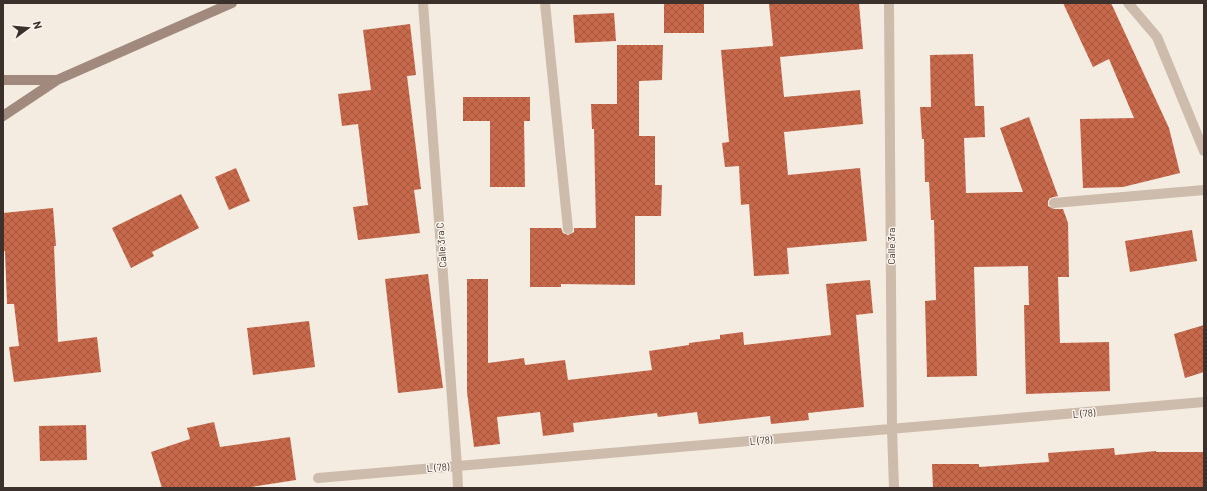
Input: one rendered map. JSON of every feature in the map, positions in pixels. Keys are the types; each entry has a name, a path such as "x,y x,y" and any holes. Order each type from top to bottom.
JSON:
{"street":[{"path":"3,116 57,80 232,3"},
{"name":"Calle 3ra C","path":"423,3 458,466 458,488"},
{"path":"545,3 568,229"},
{"name":"Calle 3ra","path":"889,3 892,429 894,488"},
{"path":"1128,3 1157,37 1204,151"},
{"path":"3,80 57,80"},
{"path":"1054,203 1204,190"},
{"name":"L (78)","path":"318,478 1204,402"}],"building":[{"path":"664,3 704,3 704,33 664,33"},
{"path":"769,3 859,3 863,49 780,57 784,97 860,90 863,124 784,132 788,175 860,168 867,241 787,248 789,274 754,276 749,204 741,205 739,166 725,167 722,143 729,142 721,50 773,46"},
{"path":"1063,3 1111,3 1169,128 1180,173 1123,187 1083,188 1080,119 1134,118 1109,59 1093,67"},
{"path":"614,13 616,41 575,43 573,15"},
{"path":"410,24 416,75 407,76 421,189 414,190 420,233 358,240 353,207 368,205 358,124 342,126 338,94 371,90 363,30"},
{"path":"617,45 663,45 662,80 639,81 639,136 655,136 655,185 662,185 661,216 635,216 635,285 561,284 561,287 530,287 530,228 561,228 563,233 568,235 574,232 574,228 596,228 594,129 592,129 591,104 617,104"},
{"path":"973,54 975,106 984,106 985,137 964,138 966,193 1023,192 1000,128 1029,117 1058,196 1050,198 1048,201 1048,206 1054,209 1063,209 1068,223 1069,277 1058,277 1060,343 1109,342 1110,391 1026,394 1024,305 1029,305 1028,266 974,267 977,376 927,377 925,301 936,300 934,220 931,220 929,182 925,182 924,139 922,139 920,107 931,107 930,55"},
{"path":"463,97 530,97 530,121 524,121 525,187 490,187 490,121 463,121"},
{"path":"236,168 250,201 229,210 215,177"},
{"path":"181,194 199,228 152,252 154,256 131,268 112,228"},
{"path":"53,208 56,246 54,246 58,342 97,337 101,372 14,382 9,347 19,346 14,304 7,304 5,251 3,251 3,213"},
{"path":"1192,230 1197,261 1130,272 1125,241"},
{"path":"428,274 443,388 398,393 385,279"},
{"path":"467,279 488,279 488,363 524,358 525,365 565,360 568,380 652,370 649,351 689,345 689,343 720,339 720,335 743,332 744,345 831,335 826,284 870,280 873,313 856,315 864,407 808,413 809,420 771,424 770,416 699,424 697,412 658,417 657,413 573,423 574,432 543,436 540,412 497,417 500,444 474,447 467,392"},
{"path":"309,321 315,367 253,375 247,328"},
{"path":"1204,325 1204,372 1185,378 1174,334"},
{"path":"214,422 220,447 290,437 296,480 245,488 162,488 151,452 190,439 187,428"},
{"path":"86,425 87,460 40,461 39,426"},
{"path":"1114,448 1115,455 1156,451 1204,452 1204,488 933,488 932,464 979,464 979,467 1049,462 1048,453"}]}
